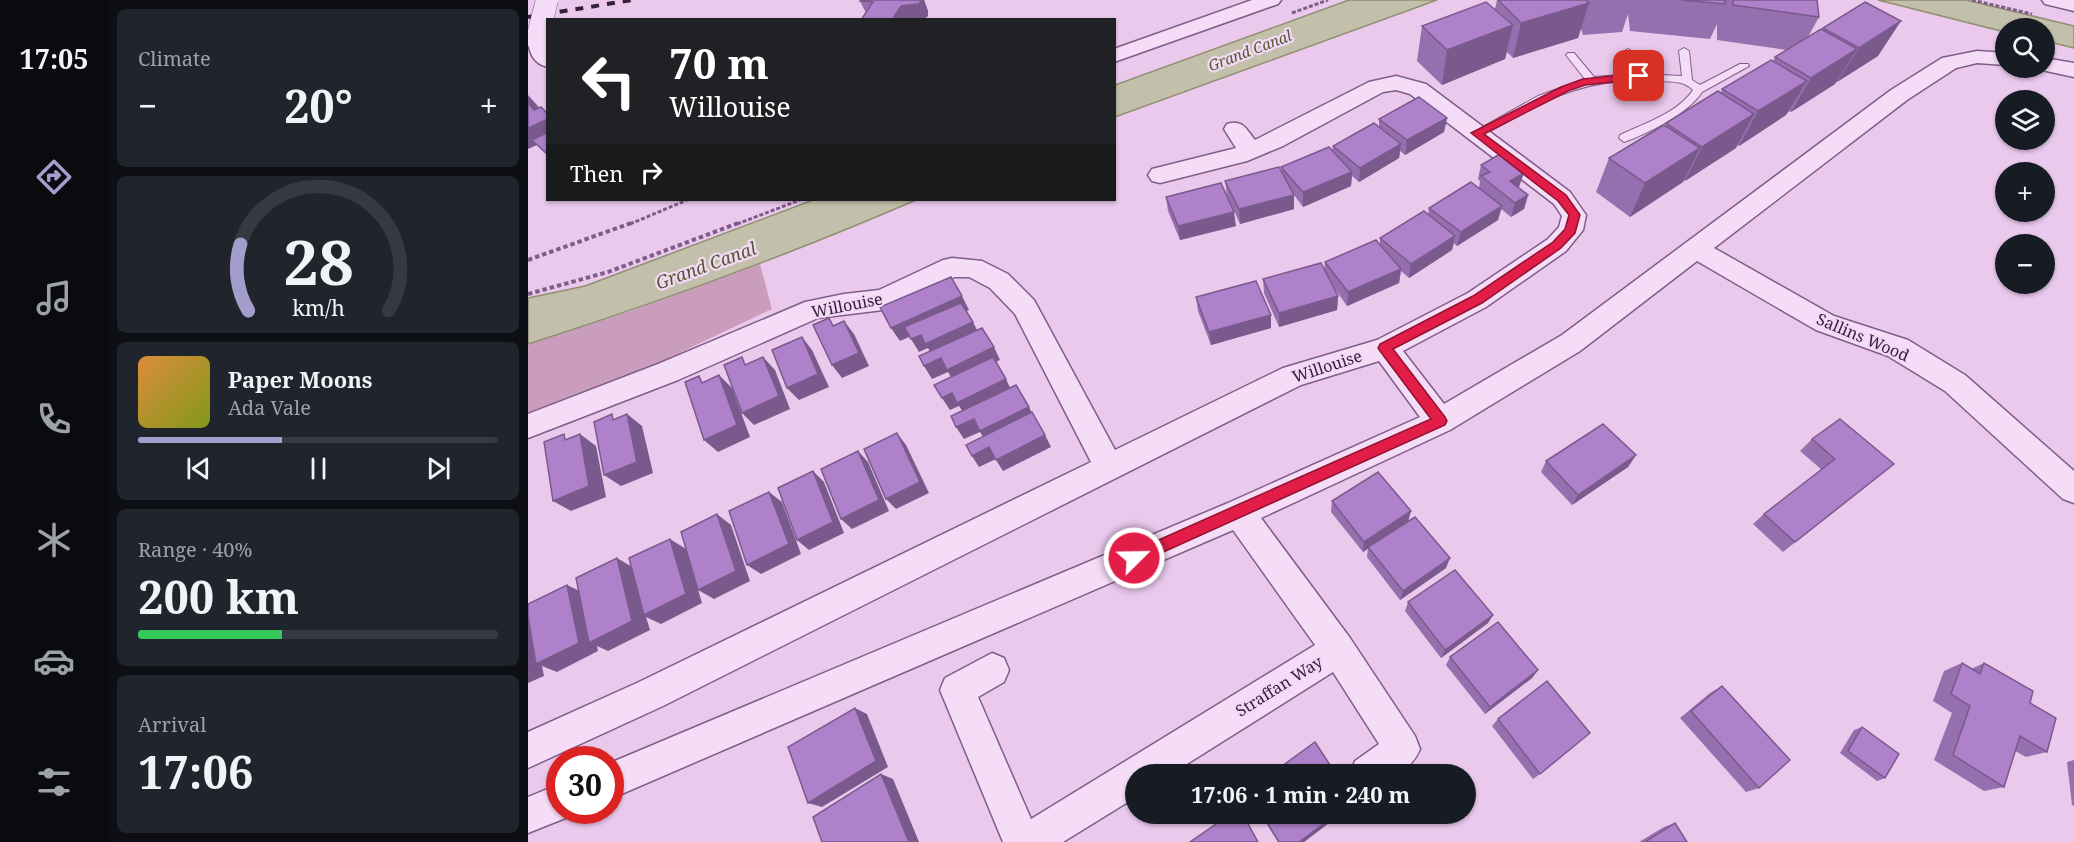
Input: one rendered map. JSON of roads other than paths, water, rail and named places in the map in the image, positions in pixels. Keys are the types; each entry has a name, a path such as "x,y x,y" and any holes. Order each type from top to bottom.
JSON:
{"street":[{"path":"546,59 540,52 537,39 547,0"},
{"path":"1116,55 1271,0"},
{"path":"2052,0 2074,5"},
{"path":"624,775 1239,513 1440,421 1571,344 1899,95 1949,63 1977,57 1995,58"},
{"path":"2055,66 2074,70"},
{"name":"Willouise","path":"528,750 651,694 1293,375 1384,348 1478,300 1557,245 1571,230 1574,215 1562,198 1418,89 1396,83 1377,87 1275,141 1242,140 1160,175"},
{"name":"Sallins Wood","path":"1695,248 1825,323 1898,348 1955,382 2074,490"},
{"name":"Willouise","path":"528,426 668,372 814,309 883,300 952,267 973,268 999,281 1025,307 1108,466"},
{"name":"Willouise","path":"1384,348 1440,421"},
{"name":"Straffan Way","path":"1155,764 1338,650 1239,513"},
{"path":"1338,650 1402,749 1382,764"},
{"path":"992,670 957,690 1022,842"},
{"name":"Straffan Way","path":"1029,842 1125,782"},
{"path":"528,815 546,808"}],"lane":[{"path":"1684,51 1687,81"},
{"path":"1628,52 1639,76"},
{"path":"1571,55 1592,81"},
{"path":"1624,138 1686,104 1697,95 1698,90 1743,66"},
{"path":"1477,133 1564,89 1592,81 1639,76 1687,81 1695,85 1698,90"}],"water":[{"name":"Grand Canal","path":"1349,0 1437,0 1116,117 1116,85"},
{"path":"1878,0 1966,0 2041,18 1995,18 1995,29"},
{"path":"2055,21 2074,26 2074,48 2055,43"},
{"name":"Grand Canal","path":"810,201 914,201 724,277 528,344 528,298 585,286"}],"railway":[{"path":"528,17 632,0"}]}
